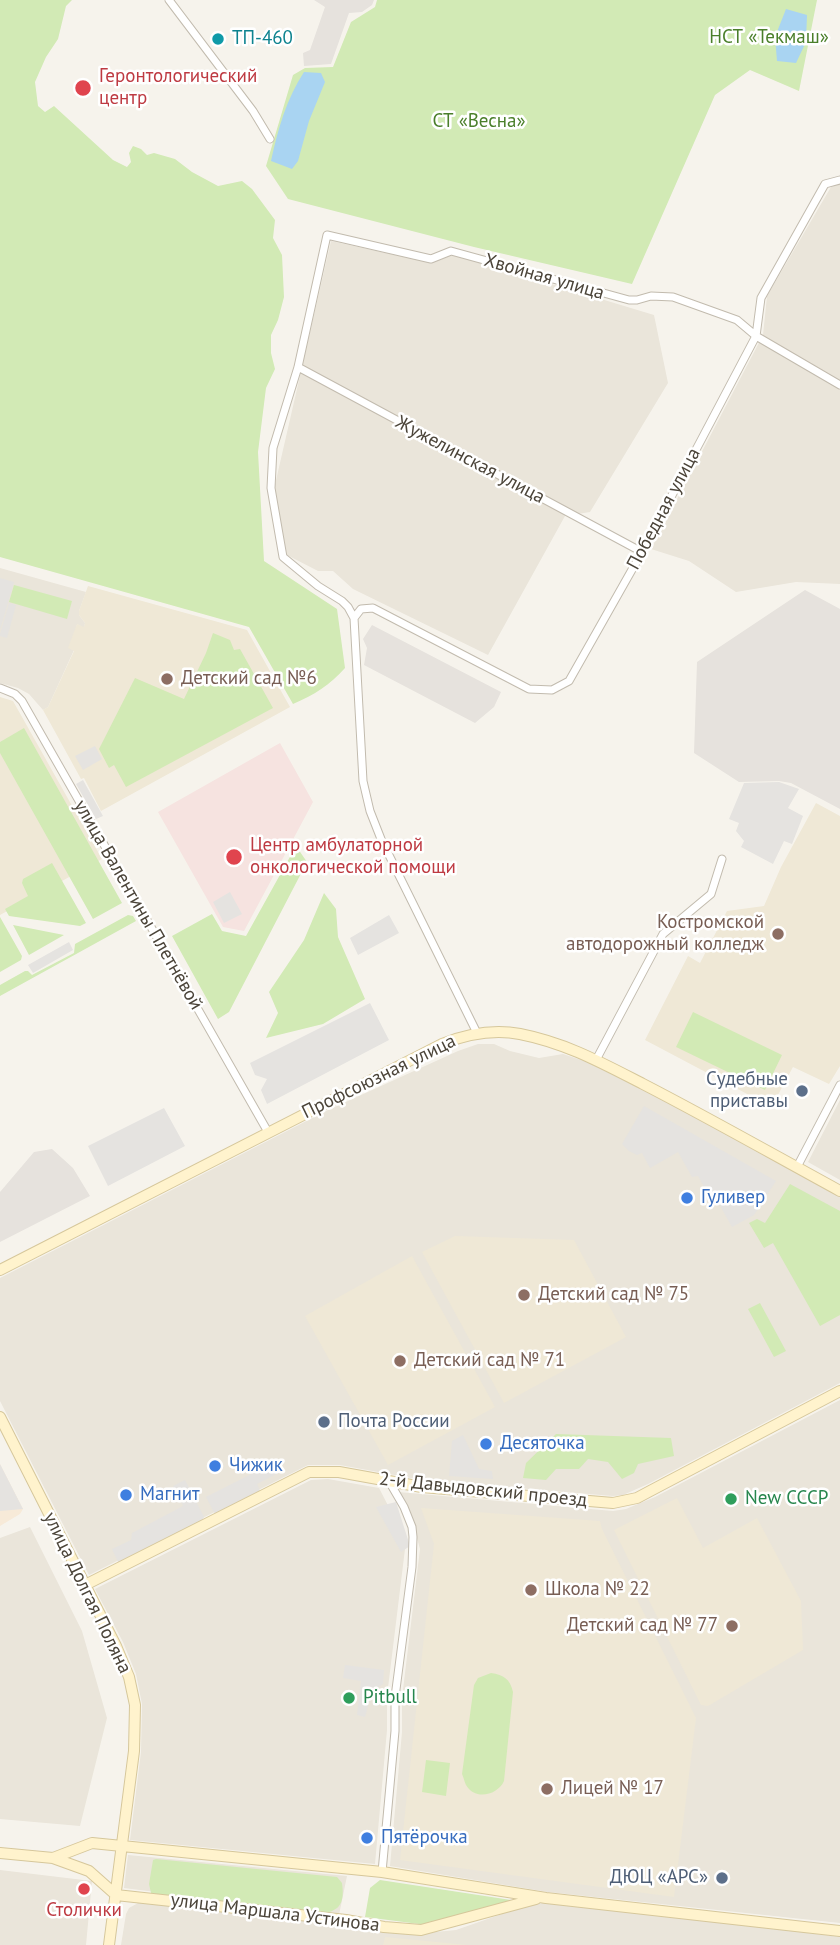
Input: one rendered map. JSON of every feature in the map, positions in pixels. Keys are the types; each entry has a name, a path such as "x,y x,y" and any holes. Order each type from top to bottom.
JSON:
{"street":[{"path":"169,0 253,111 270,139"},
{"path":"756,336 761,298 825,184 840,180"},
{"name":"Хвойная улица","path":"298,368 327,236 430,259 451,251 629,300 651,296 673,298 737,320 756,336 840,385"},
{"name":"Победная улица","path":"354,618 361,609 373,607 529,689 552,690 569,681 642,552 756,336"},
{"path":"298,368 273,449 271,470 271,488 281,549 284,557 300,572 342,601 354,618 363,781 370,811 381,839 477,1033"},
{"name":"Жужелинская улица","path":"298,368 642,552"},
{"name":"улица Валентины Плетнёвой","path":"0,688 15,694 22,701 268,1132"},
{"path":"596,1060 663,934 711,894 722,859"},
{"name":"Профсоюзная улица","path":"0,1269 442,1044 477,1033 519,1034 566,1046 840,1191"},
{"path":"797,1167 840,1085"},
{"name":"2-й Давыдовский проезд","path":"85,1586 309,1472 339,1472 422,1487 604,1503 625,1502 840,1391"},
{"name":"улица Долгая Поляна","path":"0,1417 116,1646 129,1677 135,1705 134,1751 109,1945"},
{"path":"382,1872 395,1731 395,1697 412,1567 413,1537 408,1517 390,1483"},
{"name":"улица Маршала Устинова","path":"53,1858 92,1843 382,1872 546,1898 840,1931"},
{"name":"улица Маршала Устинова","path":"0,1853 53,1858 89,1871 116,1895 346,1920 384,1927 421,1930 523,1901 546,1898"}],"shaded area":[{"path":"314,0 374,0 372,5 362,12 349,13 331,64 304,66 303,53 310,50 325,7"},
{"path":"840,184 840,584 796,582 736,592 689,561 651,549 763,335 767,296 831,187"},
{"path":"331,241 431,263 452,254 654,315 668,383 590,512 565,516 488,655 353,589 333,571 318,571 287,555 274,489"},
{"path":"0,568 86,592 79,611 85,623 84,628 77,624 74,650 48,707 43,710 29,694 0,683"},
{"path":"0,578 14,582 0,630"},
{"name":"Детский сад №6","path":"88,586 247,630 290,707 101,811 43,710 48,707 74,651 68,648 77,624 84,627 85,623 79,611"},
{"path":"805,590 840,609 840,809 791,783 739,782 694,753 697,662"},
{"path":"9,603 16,605 7,638 0,634"},
{"path":"372,625 501,692 494,707 475,723 364,665 367,648 363,639"},
{"path":"0,697 13,701 102,859 0,915"},
{"name":"Центр амбулаторной онкологической помощи","path":"280,743 313,802 244,931 223,927 158,812"},
{"path":"95,746 102,759 83,770 75,756"},
{"path":"83,780 103,816 96,819 76,784"},
{"path":"779,782 799,789 788,808 803,816 792,844 784,841 773,864 741,847 744,841 736,831 739,823 729,819 744,783"},
{"name":"Костромской автодорожный колледж","path":"816,803 840,816 840,1066 829,1084 793,1067 772,1106 645,1040 688,956 700,963 727,911 764,906 781,867"},
{"path":"230,892 242,914 224,923 213,902"},
{"path":"389,915 399,933 358,955 350,938"},
{"path":"69,942 73,950 33,973 28,965"},
{"path":"370,1003 389,1040 267,1104 261,1090 267,1079 255,1075 250,1063"},
{"path":"478,1044 494,1044 539,1058 563,1054 587,1062 640,1087 840,1195 840,1383 623,1495 422,1480 340,1465 308,1465 89,1575 0,1401 0,1278 326,1111"},
{"path":"840,1100 840,1180 808,1162"},
{"path":"644,1106 776,1181 754,1215 732,1227 718,1202 713,1203 698,1176 692,1177 678,1152 650,1168 642,1153 637,1155 629,1151 622,1144"},
{"path":"164,1108 185,1146 108,1186 88,1146"},
{"path":"52,1149 73,1168 90,1196 0,1242 0,1192 34,1152"},
{"name":"Детский сад № 75","path":"455,1236 574,1240 626,1337 504,1403 422,1252"},
{"name":"Детский сад № 71","path":"412,1256 495,1407 388,1465 305,1316"},
{"path":"840,1400 840,1923 548,1892 390,1866 402,1732 402,1698 420,1549 413,1524 398,1492 613,1511 626,1509 655,1497"},
{"path":"463,1435 479,1469 492,1471 493,1479 449,1476 452,1441"},
{"path":"277,1461 282,1471 257,1484 261,1493 216,1516 206,1497"},
{"path":"0,1464 23,1509 20,1514 0,1526"},
{"path":"0,1464 23,1509 0,1511"},
{"path":"328,1479 379,1488 396,1521 405,1549 387,1696 387,1730 375,1864 130,1840 141,1752 142,1704 136,1674 123,1642 95,1589 311,1480"},
{"path":"185,1480 204,1517 199,1525 119,1564 112,1549 131,1540 132,1533 183,1506 173,1486"},
{"name":"Детский сад № 77","path":"677,1498 703,1548 757,1518 801,1601 803,1650 708,1706 701,1705 614,1530"},
{"path":"396,1502 410,1546 401,1552 376,1507"},
{"name":"Лицей № 17","path":"421,1508 600,1521 696,1718 674,1897 400,1860 434,1544"},
{"path":"30,1527 82,1631 107,1718 80,1826 0,1819 0,1538"},
{"path":"345,1665 384,1670 383,1684 372,1691 365,1717 357,1715 361,1681 343,1678"},
{"path":"128,1855 347,1876 339,1915 124,1888"},
{"path":"0,1870 92,1881 86,1945 0,1945"},
{"path":"140,1902 415,1934 456,1930 525,1906 565,1903 840,1937 840,1945 121,1945 126,1914 129,1908"},
{"path":"385,1937 467,1945 383,1945"}],"green space":[{"path":"0,0 72,0 66,6 58,39 35,82 38,106 45,112 54,106 113,160 127,167 131,162 129,153 133,146 147,155 154,153 175,159 218,186 242,181 252,189 275,220 273,238 282,255 284,297 271,335 271,353 275,369 266,388 258,452 264,561 337,609 345,668 321,689 293,704 249,627 0,557"},
{"name":"СТ «Весна»","path":"377,0 817,0 799,91 750,70 715,95 632,284 288,199 266,166 293,75 305,68 333,67 351,22 375,7"},
{"path":"14,585 72,601 67,619 9,602"},
{"path":"213,633 230,640 234,650 240,649 273,708 126,787 114,765 109,768 99,749 135,678 184,699"},
{"path":"24,728 122,903 93,919 0,753 0,742"},
{"path":"296,846 307,862 229,1012 218,1019 172,936 212,914 222,931 246,936"},
{"path":"52,863 86,923 80,926 9,916 5,909 28,896 23,879"},
{"path":"324,893 336,909 338,937 365,999 323,1024 266,1038 278,1013 269,992 304,940"},
{"path":"128,915 133,916 136,921 0,996 0,985 25,971 32,975 74,953 75,944"},
{"path":"0,917 22,956 21,960 0,972"},
{"path":"13,925 64,935 29,955"},
{"path":"693,1012 782,1055 765,1090 676,1047"},
{"path":"790,1184 840,1211 840,1315 820,1326 773,1243 764,1248 749,1223 757,1219 765,1223"},
{"path":"760,1303 786,1351 774,1357 748,1309"},
{"path":"556,1434 671,1438 674,1456 638,1464 634,1473 622,1479 608,1462 588,1459 579,1469 556,1469 546,1480 523,1478 526,1463"},
{"path":"491,1673 506,1678 513,1692 504,1781 492,1793 480,1794 470,1790 462,1774 474,1685 478,1678"},
{"path":"426,1760 450,1763 446,1796 422,1792"},
{"path":"153,1860 337,1877 342,1883 341,1902 336,1909 318,1914 151,1893 149,1884"},
{"path":"380,1880 511,1900 427,1925 365,1917 370,1888"}],"water":[{"path":"786,9 807,15 806,42 796,63 777,61 775,37"},
{"path":"304,72 321,73 325,82 309,121 298,161 292,169 271,161 283,115"}],"place":[{"name":"ТП-460","path":"218,39"},
{"name":"Геронтологический центр","path":"83,88"},
{"name":"Детский сад №6","path":"167,679"},
{"name":"Центр амбулаторной онкологической помощи","path":"234,857"},
{"name":"Костромской автодорожный колледж","path":"778,934"},
{"name":"Судебные приставы","path":"802,1091"},
{"name":"Гуливер","path":"687,1198"},
{"name":"Детский сад № 75","path":"524,1295"},
{"name":"Детский сад № 71","path":"400,1361"},
{"name":"Почта России","path":"324,1422"},
{"name":"Десяточка","path":"486,1444"},
{"name":"Чижик","path":"215,1466"},
{"name":"Магнит","path":"126,1495"},
{"name":"New СССР","path":"731,1499"},
{"name":"Школа № 22","path":"531,1590"},
{"name":"Детский сад № 77","path":"732,1626"},
{"name":"Pitbull","path":"349,1698"},
{"name":"Лицей № 17","path":"547,1789"},
{"name":"Пятёрочка","path":"367,1838"},
{"name":"ДЮЦ «АРС»","path":"722,1878"},
{"name":"Столички","path":"84,1889"}],"park label":[{"name":"НСТ «Текмаш»","path":"769,38"}]}
